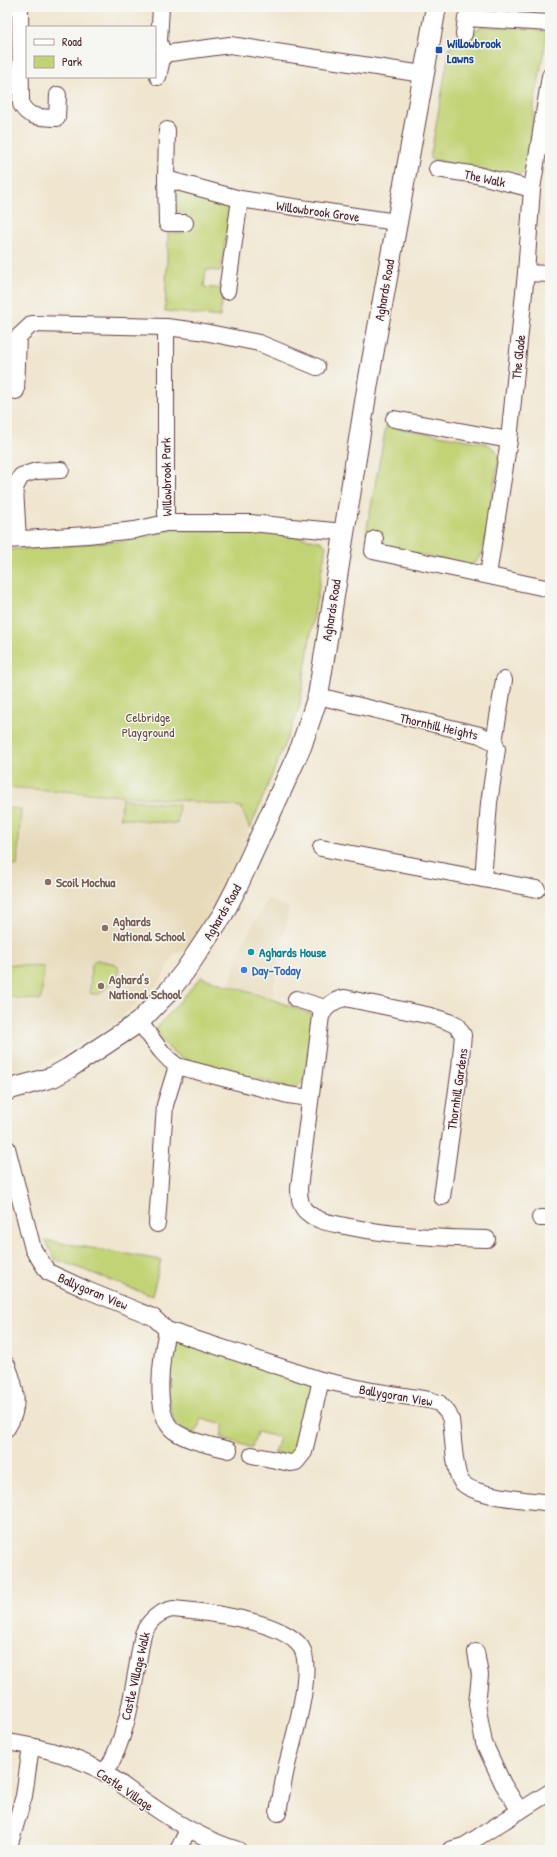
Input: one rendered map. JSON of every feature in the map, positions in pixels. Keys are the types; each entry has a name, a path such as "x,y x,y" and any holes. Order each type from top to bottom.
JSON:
{"street":[{"path":"20,7 21,104 23,110 36,117 57,118 58,95"},
{"path":"158,77 163,54 159,41 161,7"},
{"name":"Aghards Road","path":"7,1090 53,1077 139,1022 185,971 222,914 256,847 290,774 309,725 318,696 396,222 436,7"},
{"path":"464,34 466,18 550,23"},
{"path":"163,54 230,45 423,74"},
{"path":"550,76 532,188 526,273 550,274"},
{"path":"167,130 167,223 185,223"},
{"name":"The Walk","path":"437,168 477,175 532,188"},
{"name":"Willowbrook Grove","path":"166,179 240,199 396,222"},
{"path":"227,290 240,199"},
{"name":"The Glade","path":"488,575 509,440 526,273"},
{"path":"16,391 18,337 32,324 166,327 199,331 259,343 317,367"},
{"name":"Willowbrook Park","path":"166,327 166,523 250,523 344,532"},
{"path":"394,419 509,440"},
{"path":"61,470 36,471 21,476 15,488 12,539 86,535 135,530 166,523"},
{"path":"375,539 373,551 550,589"},
{"path":"494,742 504,680"},
{"name":"Thornhill Heights","path":"318,696 480,735 494,742 497,749 489,803 483,879"},
{"path":"320,848 537,888"},
{"name":"Thornhill Gardens","path":"325,1008 338,999 345,998 396,1008 449,1022 457,1026 463,1035 461,1062 442,1196"},
{"path":"296,999 325,1008 322,1016 310,1098 299,1188 299,1197 306,1212 320,1220 369,1231 427,1238 487,1239"},
{"path":"139,1022 164,1055 177,1066 288,1095 310,1098"},
{"path":"156,1224 165,1105 177,1066"},
{"name":"Ballygoran View","path":"7,1148 33,1249 48,1272 153,1317 167,1330 321,1380 439,1403 448,1412 451,1420 457,1472 461,1481 466,1487 489,1494 550,1503"},
{"path":"167,1330 161,1364 160,1388 164,1414 173,1430 194,1440 229,1450"},
{"path":"7,1365 16,1392 17,1405 14,1417 7,1428"},
{"path":"252,1456 290,1464 296,1462 304,1452 321,1380"},
{"name":"Castle Village Walk","path":"105,1773 112,1762 122,1736 143,1634 147,1625 155,1616 163,1611 173,1609 251,1621 281,1631 294,1639 305,1656 306,1674 300,1715 283,1784 278,1813"},
{"path":"476,1652 480,1676 477,1704 484,1743 503,1784 520,1811"},
{"name":"Castle Village","path":"7,1742 64,1754 105,1773 152,1807 188,1830 217,1843 238,1850"},
{"path":"8,1850 24,1796 31,1746"},
{"path":"460,1849 550,1792"},
{"path":"178,1850 188,1830"}],"shaded area":[{"name":"Aghards National School","path":"7,787 178,800 241,807 250,829 229,885 192,945 174,954 161,980 113,1025 35,1067 7,1075"},
{"path":"268,899 289,908 271,999 229,986 242,944"}],"green space":[{"path":"482,26 536,29 546,33 534,105 528,169 516,176 507,176 430,159 451,41 469,42 474,32"},
{"path":"175,189 222,200 230,208 221,271 206,270 204,287 223,289 220,317 165,311 168,233 184,233 185,213 172,210 172,200"},
{"path":"386,426 485,443 495,449 499,458 485,542 480,558 472,565 390,549 384,545 381,536 366,533"},
{"name":"Celbridge Playground","path":"171,530 265,532 316,540 322,542 326,546 299,709 250,829 241,807 178,800 7,787 7,550 133,540"},
{"path":"122,799 179,805 177,824 120,818"},
{"path":"7,808 21,809 17,866 7,865"},
{"path":"97,960 116,964 118,966 119,974 100,994 92,994 90,993 91,967 94,961"},
{"path":"7,964 44,967 41,1000 7,997"},
{"path":"201,977 271,999 314,1015 306,1075 303,1081 295,1089 184,1059 175,1054 164,1043 155,1030"},
{"path":"45,1240 161,1260 152,1296 55,1259"},
{"path":"181,1342 306,1382 310,1386 297,1449 292,1457 274,1453 279,1437 257,1432 252,1448 221,1437 224,1424 201,1418 197,1431 194,1434 175,1424 170,1405 168,1373 172,1353 176,1345"}],"place":[{"name":"Willowbrook Lawns","path":"439,50"},
{"name":"Scoil Mochua","path":"48,882"},
{"name":"Aghards National School","path":"105,928"},
{"name":"Aghards House","path":"251,952"},
{"name":"Day-Today","path":"244,970"},
{"name":"Aghard's National School","path":"101,986"}]}
